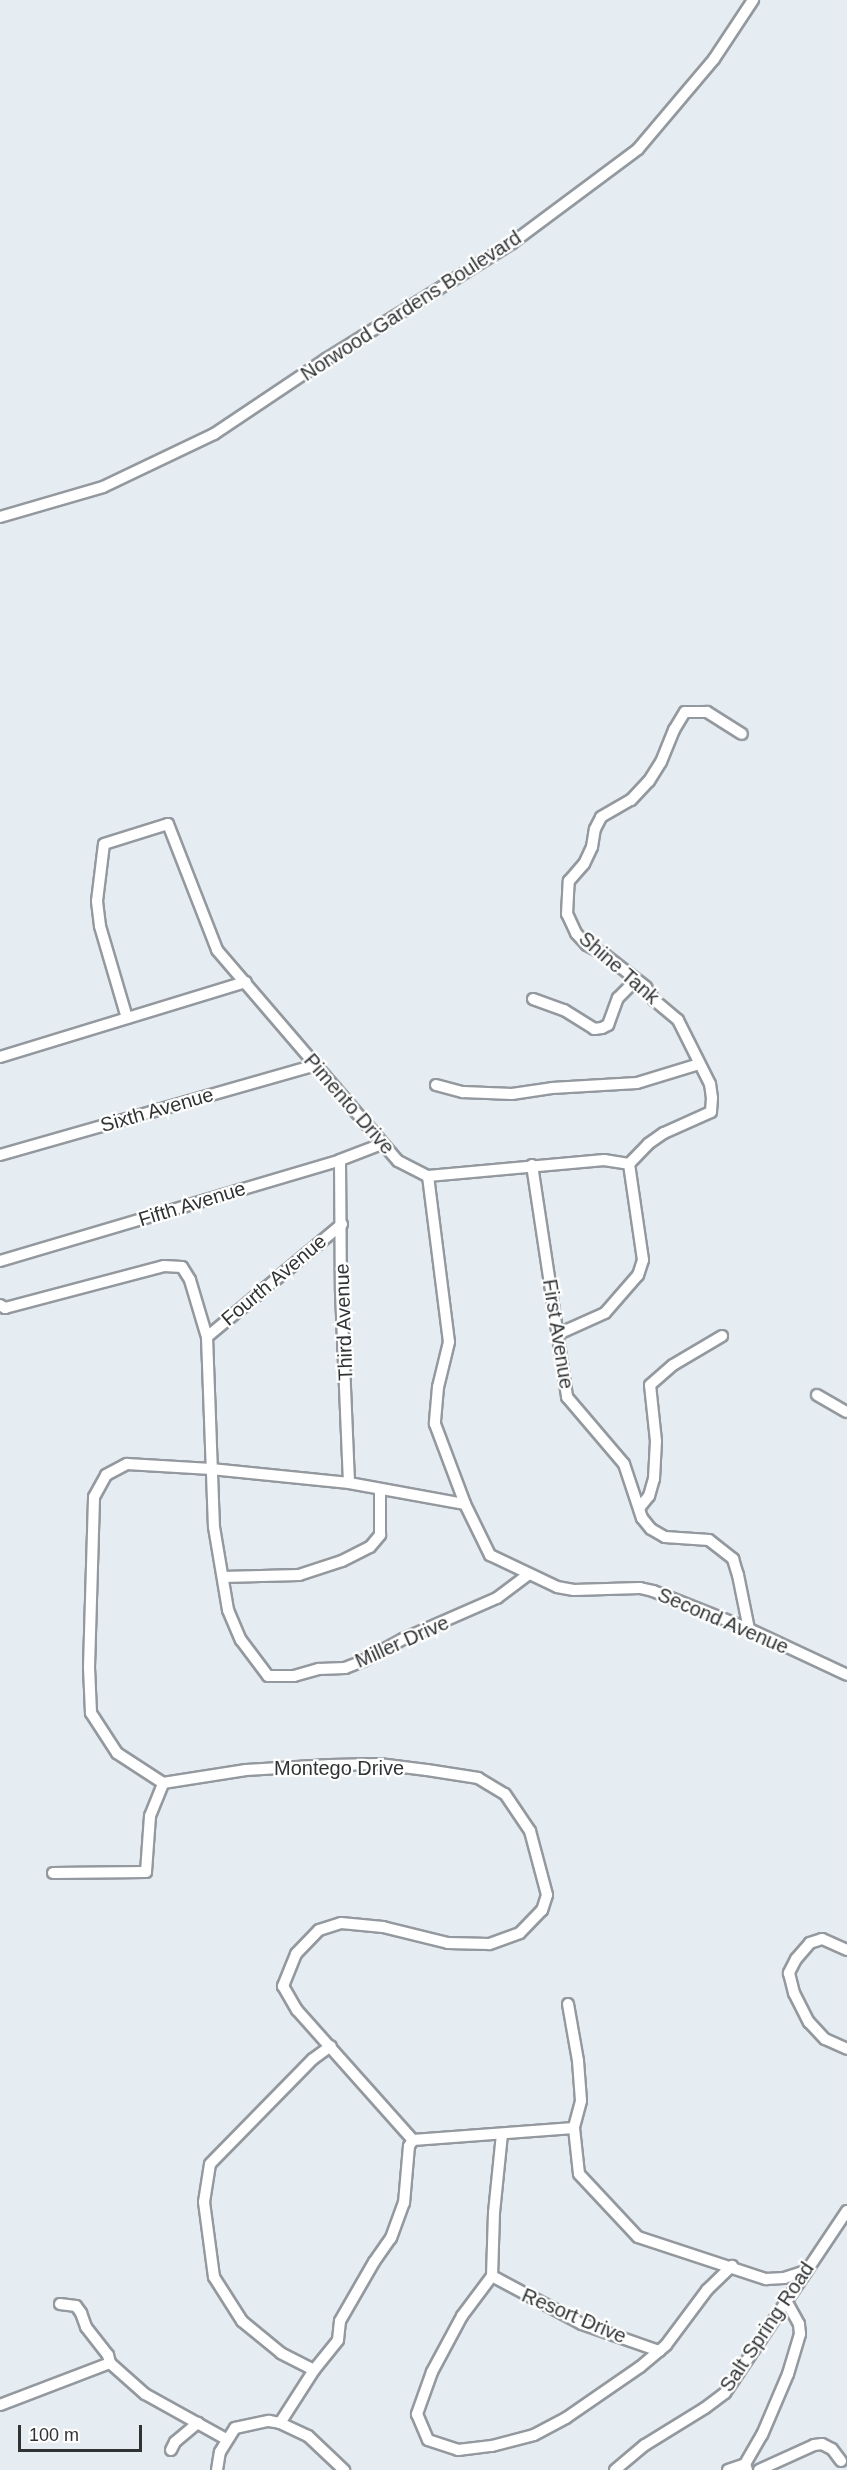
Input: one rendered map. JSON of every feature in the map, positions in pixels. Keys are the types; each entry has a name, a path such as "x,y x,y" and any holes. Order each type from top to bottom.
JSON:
{"street":[{"name":"Norwood Gardens Boulevard","path":"0,517 103,487 214,434 326,359 512,243 638,149 714,59 753,0"},
{"name":"Shine Tank","path":"629,1164 648,1144 664,1133 711,1112 710,1084 678,1020 654,1000 646,987 605,955 587,945 576,933 567,914 569,881 588,855 601,817 631,800 649,781 662,762 674,730 685,712 707,712 742,734"},
{"name":"Pimento Drive","path":"127,1018 100,926 97,901 104,844 168,824 218,950 382,1144 398,1161 428,1176"},
{"path":"533,999 564,1010 594,1029 602,1028 608,1024 618,998 636,980"},
{"path":"0,1056 246,982"},
{"path":"436,1085 463,1092 512,1094 552,1088 637,1083 699,1064"},
{"name":"Sixth Avenue","path":"0,1155 315,1065"},
{"name":"Fifth Avenue","path":"0,1261 340,1160 382,1144"},
{"name":"Third Avenue","path":"340,1160 341,1292 349,1483"},
{"path":"428,1176 604,1160 629,1164 643,1260 638,1275 605,1313 558,1334"},
{"name":"First Avenue","path":"532,1165 567,1397 624,1464 642,1518 658,1534 709,1540 733,1559 741,1584 749,1629"},
{"name":"Second Avenue","path":"428,1176 449,1342 438,1387 435,1424 465,1504 490,1555 557,1587 574,1590 640,1588 652,1591 749,1629 847,1675"},
{"name":"Fourth Avenue","path":"207,1337 342,1224"},
{"path":"0,1305 5,1308 164,1266 182,1267 190,1280 207,1337 214,1527 223,1576 299,1575 342,1561 370,1547 380,1535 380,1489"},
{"path":"640,1507 649,1496 654,1479 656,1441 649,1400 650,1385 673,1365 722,1336"},
{"path":"817,1395 847,1412"},
{"path":"53,1873 146,1872 150,1816 163,1782 117,1753 91,1713 89,1667 94,1497 106,1475 127,1464 211,1469 349,1483 465,1504"},
{"name":"Miller Drive","path":"223,1576 228,1610 241,1640 267,1676 294,1676 319,1669 345,1668 363,1661 403,1639 497,1598 529,1574"},
{"name":"Montego Drive","path":"163,1782 246,1770 330,1765 379,1764 427,1770 478,1778 504,1794 531,1831 547,1895 542,1910 520,1933 489,1944 448,1943 382,1927 341,1923 319,1930 296,1954 283,1986 297,2010 331,2046"},
{"path":"847,1950 822,1939 810,1943 802,1951 789,1973 794,1993 809,2022 825,2039 847,2049"},
{"path":"568,2004 578,2061 581,2102 574,2128 579,2174 638,2237 766,2279 784,2278 805,2271"},
{"path":"314,2370 281,2353 242,2321 214,2277 204,2202 210,2164 313,2059 331,2046 413,2140"},
{"path":"413,2140 574,2128"},
{"path":"502,2134 494,2213 492,2276 462,2316 432,2372 417,2414 428,2440 458,2450 492,2446 534,2435 591,2402 659,2350 708,2290 732,2266"},
{"path":"280,2423 314,2370 338,2340 340,2320 374,2262 392,2238 404,2203 409,2146 413,2140"},
{"name":"Salt Spring Road","path":"615,2470 645,2445 705,2409 725,2393 847,2211"},
{"name":"Resort Drive","path":"492,2276 582,2324 659,2350"},
{"path":"728,2470 746,2467 788,2373 800,2334 799,2324 788,2302"},
{"path":"60,2304 76,2306 86,2327 108,2355 110,2363 145,2394 226,2439"},
{"path":"0,2405 110,2363"},
{"path":"171,2450 175,2442 198,2423"},
{"path":"217,2470 220,2452 226,2439 235,2428 252,2423 280,2423 308,2436 344,2470"},
{"path":"759,2470 822,2444 832,2449 841,2461"}]}
